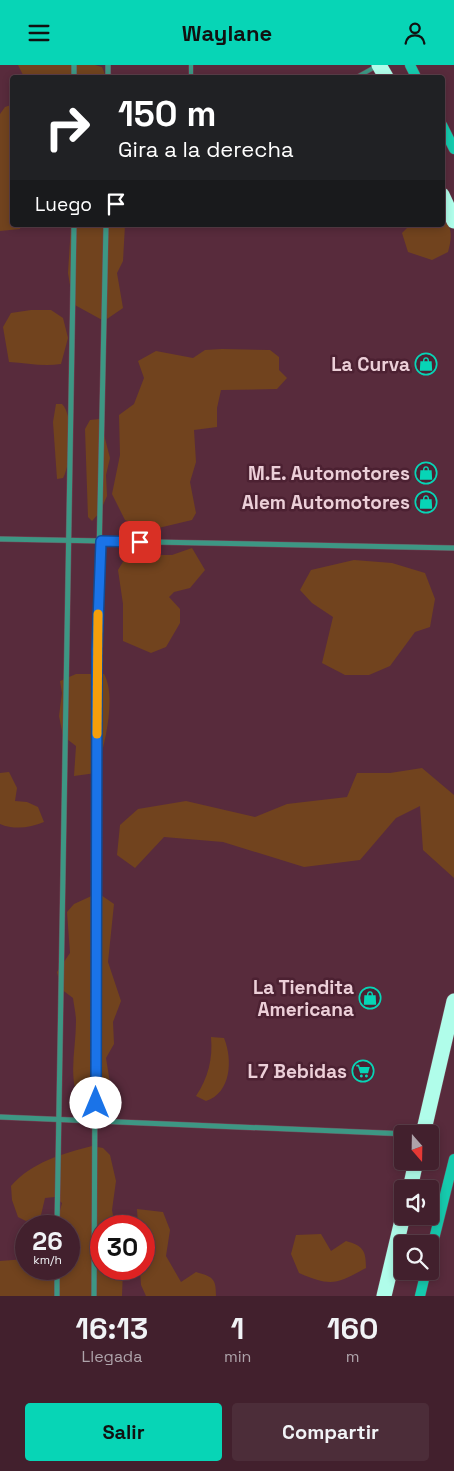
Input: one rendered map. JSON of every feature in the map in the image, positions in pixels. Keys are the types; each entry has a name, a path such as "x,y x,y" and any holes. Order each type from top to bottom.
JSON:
{"highway":[{"path":"445,202 454,221"},
{"path":"425,1125 454,1001"},
{"path":"384,1296 401,1225"}],"street":[{"path":"445,131 454,149"},
{"path":"58,1215 57,1121 74,227"},
{"path":"94,1296 97,650 101,541 106,227"},
{"path":"0,539 454,547"},
{"path":"0,1117 57,1121 394,1133"},
{"path":"435,1235 454,1159"},
{"path":"58,1280 58,1296"},
{"path":"420,1296 424,1280"}],"lane":[{"path":"361,75 379,65"}],"shaded area":[{"path":"18,65 95,65 102,67 105,75 23,75"},
{"path":"10,105 10,227 20,227 20,229 0,231 0,114 5,107"},
{"path":"445,222 449,226 451,239 448,252 432,260 408,252 402,233 408,227 445,227"},
{"path":"71,227 125,227 123,261 117,273 123,308 104,321 73,304 68,273"},
{"path":"51,310 63,318 68,338 61,364 41,365 9,362 3,327 11,313"},
{"path":"205,350 270,350 279,357 279,370 287,378 277,389 221,390 217,408 217,427 194,430 196,462 190,482 196,513 192,520 150,530 125,520 112,494 120,455 119,415 134,404 144,378 138,361 156,351 193,358"},
{"path":"56,404 62,404 66,410 70,429 66,471 63,478 57,479 53,422"},
{"path":"100,419 110,458 106,475 107,496 100,512 92,521 88,517 85,429 90,420"},
{"path":"192,548 205,570 190,588 174,592 169,597 180,609 180,623 166,647 151,653 123,641 123,604 118,570 127,555 172,555"},
{"path":"354,560 392,563 425,573 435,599 430,627 415,632 390,666 369,675 345,675 322,663 333,617 312,603 300,590 311,570"},
{"path":"76,674 104,674 108,684 109,709 108,723 96,773 74,776 76,746 63,736 59,716 62,693 60,681"},
{"path":"422,768 454,795 454,878 423,850 420,806 396,818 360,860 304,867 223,842 164,837 135,868 117,855 120,825 138,809 186,801 255,817 287,804 347,797 357,773 390,773"},
{"path":"9,772 17,788 15,801 27,802 38,807 44,822 22,827 0,824 0,773"},
{"path":"98,893 114,904 108,962 121,1001 113,1022 114,1044 106,1058 113,1102 106,1108 81,1105 77,1095 73,1074 76,1021 73,998 61,989 57,972 70,953 67,912 74,904"},
{"path":"211,1037 224,1038 229,1065 228,1075 221,1091 206,1101 196,1096 209,1068"},
{"path":"92,1146 103,1148 110,1155 116,1181 113,1215 90,1215 90,1280 123,1280 122,1296 0,1296 0,1261 15,1260 15,1280 80,1280 80,1215 59,1215 62,1203 55,1197 45,1198 41,1215 17,1215 12,1200 11,1186 19,1178 38,1165 59,1156"},
{"path":"137,1209 163,1212 170,1230 166,1256 181,1282 196,1272 206,1275 214,1282 216,1296 146,1296 141,1280 155,1280 155,1215 137,1215"},
{"path":"321,1234 331,1251 346,1241 360,1247 364,1253 366,1268 334,1282 319,1280 299,1273 291,1254 296,1235"}],"slow traffic":[{"path":"97,734 98,614"}],"place":[{"name":"La Curva","path":"426,364"},
{"name":"M.E. Automotores","path":"426,473"},
{"name":"Alem Automotores","path":"426,502"},
{"name":"La Tiendita Americana","path":"370,998"},
{"name":"L7 Bebidas","path":"363,1071"}],"route":[{"path":"96,1103 97,650 101,541 140,542"}]}
